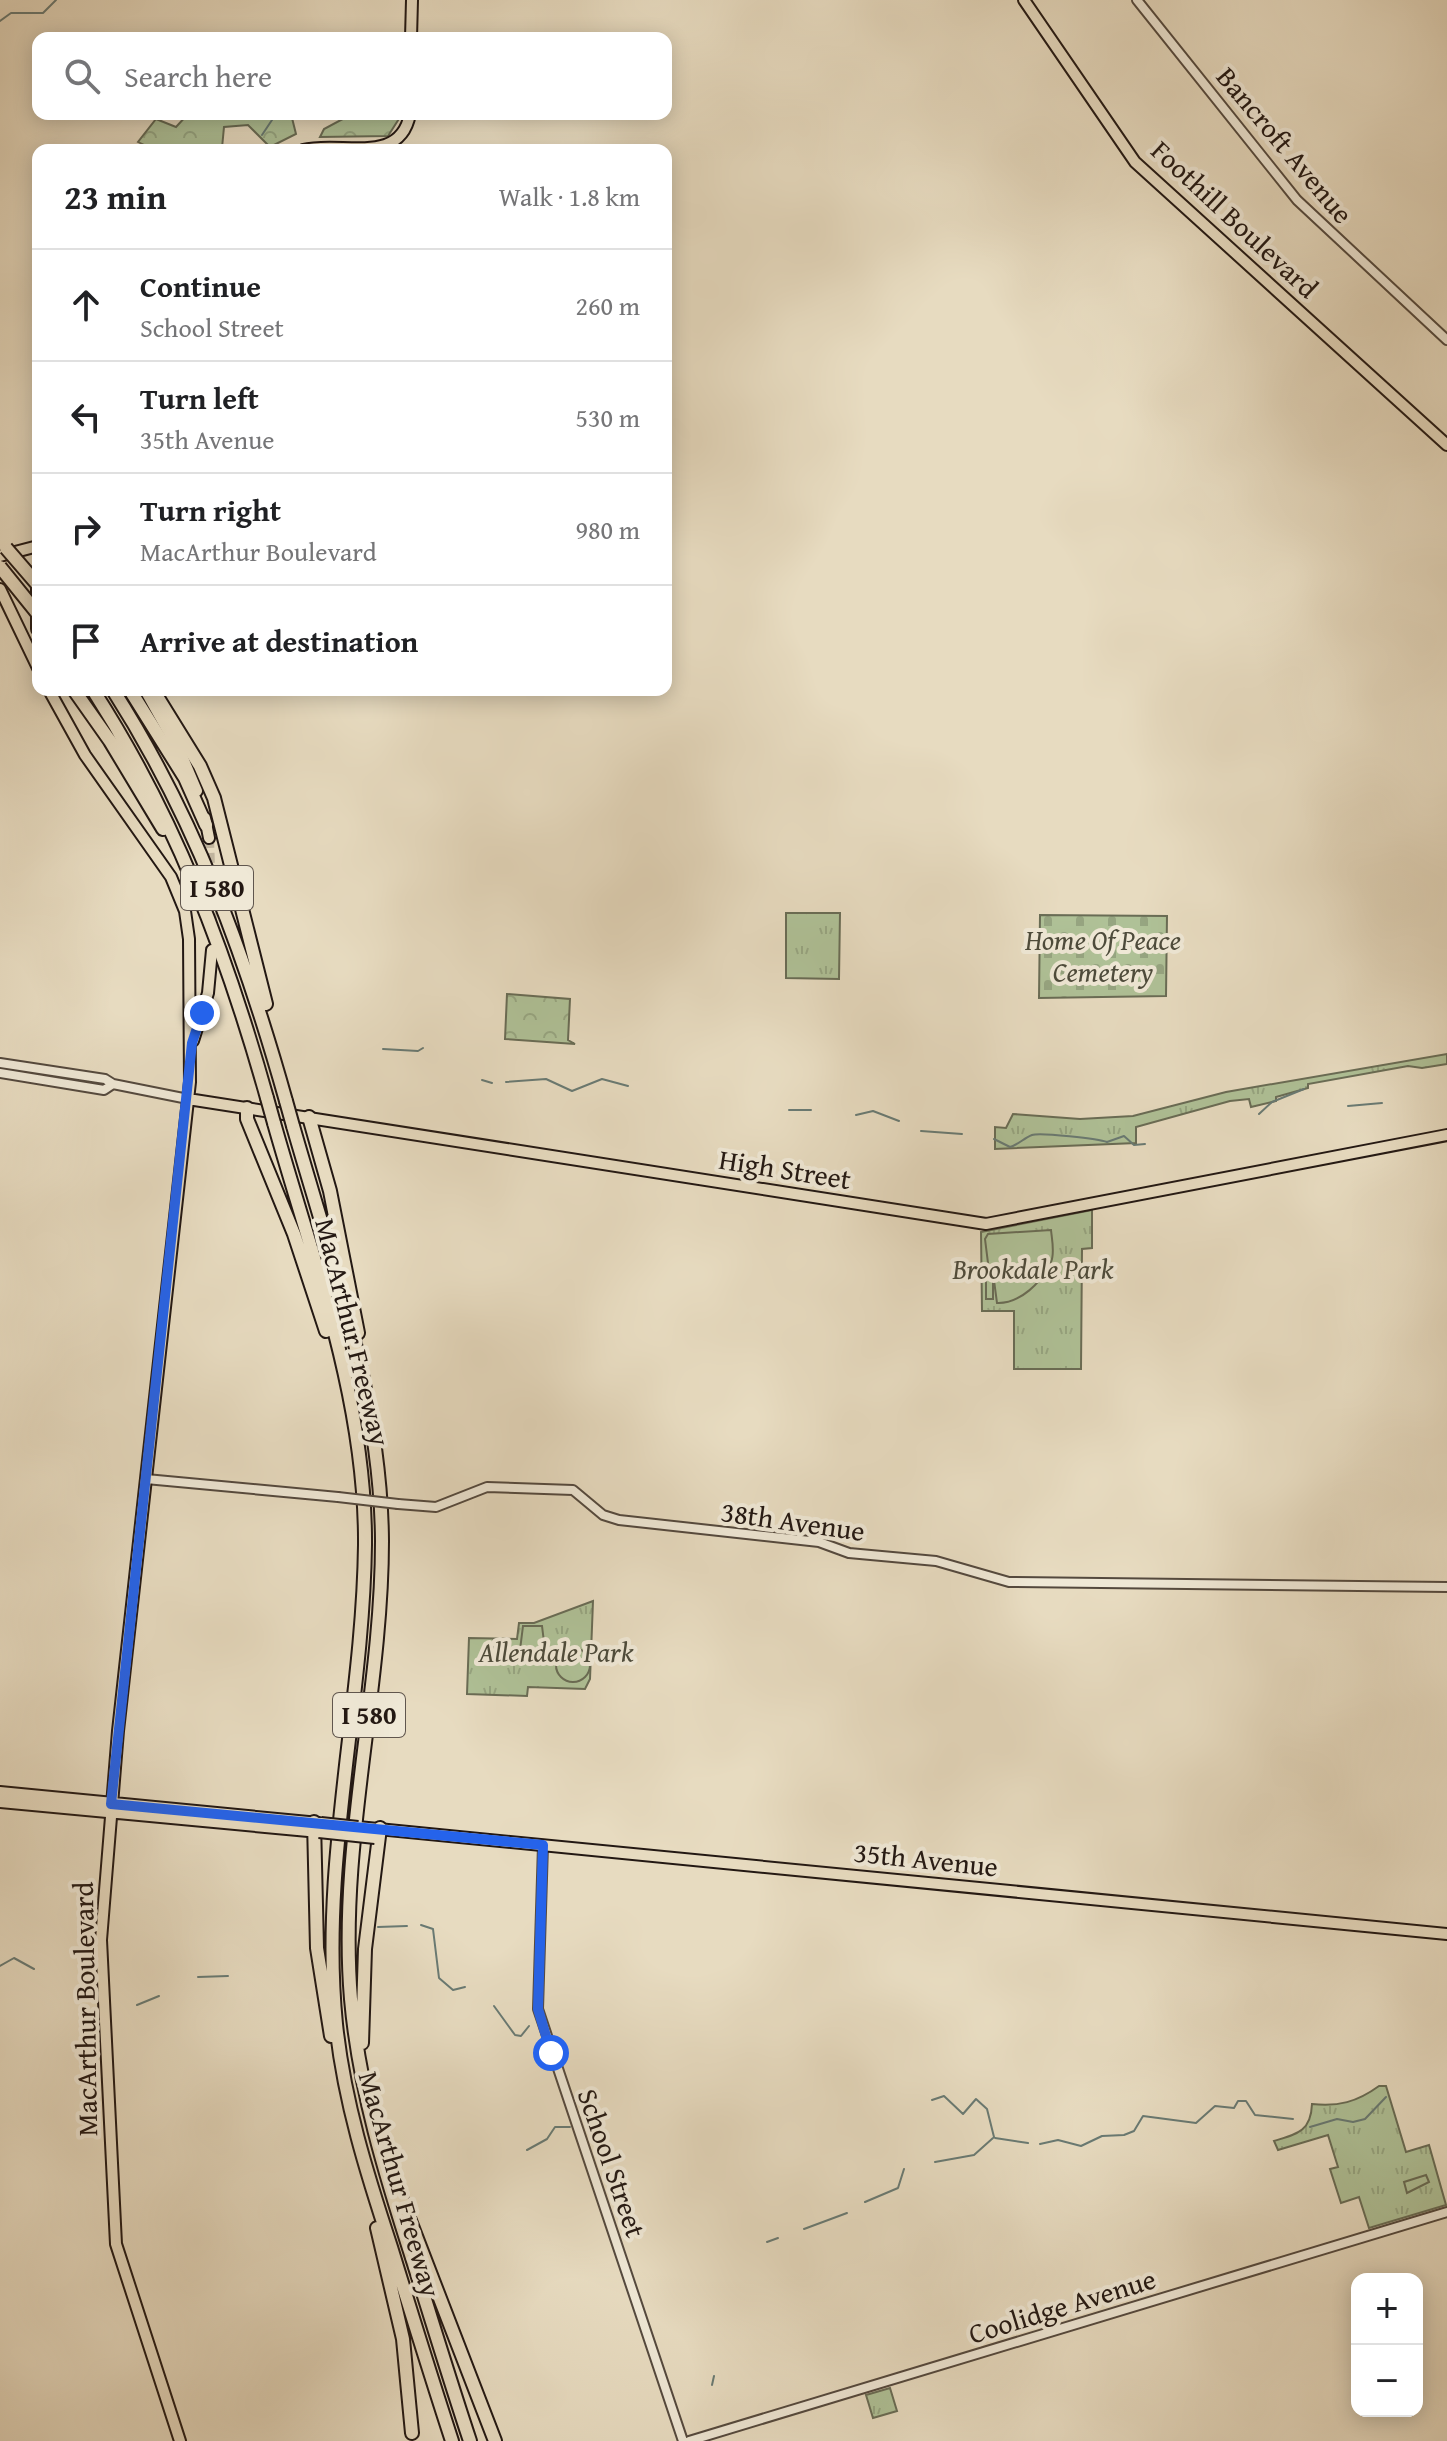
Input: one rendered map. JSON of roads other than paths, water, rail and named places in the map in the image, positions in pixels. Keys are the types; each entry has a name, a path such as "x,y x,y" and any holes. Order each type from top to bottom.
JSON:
{"highway":[{"path":"2,548 32,576"},
{"path":"0,567 32,607"},
{"path":"78,696 125,764 200,892"},
{"name":"MacArthur Freeway","path":"97,696 150,786 200,892 237,992 351,1402 361,1471 365,1544 332,1931 336,2024 344,2081 372,2199 452,2441"},
{"name":"MacArthur Freeway","path":"116,696 167,783 208,866 252,985 358,1352 375,1446 382,1544 378,1624 350,1905 350,1993 361,2079 373,2129 407,2225 470,2441"},
{"path":"134,696 185,778 207,831"},
{"path":"157,696 200,766 214,798 264,994 286,1101"},
{"path":"247,1108 247,1119 291,1225 351,1402"},
{"path":"309,1117 330,1191 357,1323 358,1352"},
{"path":"317,1827 322,1995 344,2081"},
{"path":"361,2079 365,1949 378,1833"},
{"path":"407,2225 495,2441"},
{"path":"381,2229 403,2339 413,2437"}],"main road":[{"path":"411,32 412,0"},
{"name":"Foothill Boulevard","path":"1024,0 1135,162 1447,445"},
{"path":"389,144 399,137 407,120"},
{"path":"2,548 32,546"},
{"path":"0,589 32,655"},
{"path":"15,617 25,609 32,594"},
{"name":"MacArthur Boulevard","path":"52,696 85,755 175,885 188,930 192,1043 188,1099 110,1808 101,1940 116,2244 180,2441"},
{"path":"148,696 183,758 207,831"},
{"name":"MacArthur Boulevard","path":"192,1043 209,983 212,950"},
{"path":"190,993 198,994 209,983"},
{"name":"High Street","path":"188,1099 986,1224 1447,1135"},
{"name":"35th Avenue","path":"0,1792 110,1808"},
{"name":"35th Avenue","path":"0,1802 110,1808 543,1845 1447,1934"}],"street":[{"name":"Bancroft Avenue","path":"1137,0 1297,200 1447,340"},
{"name":"High Street","path":"0,1063 105,1079 113,1084 188,1099"},
{"name":"High Street","path":"0,1073 104,1090 113,1084"},
{"name":"38th Avenue","path":"146,1479 436,1507 487,1487 573,1490 603,1515 619,1520 819,1542 849,1553 936,1561 1009,1582 1447,1587"},
{"name":"School Street","path":"543,1845 538,2009 686,2441"},
{"name":"Coolidge Avenue","path":"686,2441 1447,2212"}],"waterway":[{"path":"0,21 11,13 43,13 56,0"},
{"path":"262,135 272,120"},
{"path":"383,1049 418,1051 423,1048"},
{"path":"506,1082 546,1079 572,1091 602,1079 628,1086"},
{"path":"482,1080 492,1083"},
{"path":"1259,1114 1272,1102 1304,1089"},
{"path":"1348,1106 1382,1103"},
{"path":"789,1110 811,1110"},
{"path":"856,1115 873,1111 899,1121"},
{"path":"921,1131 962,1134"},
{"path":"994,1139 1010,1147 1037,1134 1107,1142 1124,1136 1134,1145 1145,1144"},
{"path":"421,1925 433,1929 439,1978 453,1990 465,1987"},
{"path":"378,1927 407,1926"},
{"path":"0,1966 14,1958 34,1969"},
{"path":"198,1977 228,1976"},
{"path":"137,2005 159,1996"},
{"path":"494,2006 515,2035 521,2036 529,2026"},
{"path":"932,2100 944,2096 963,2114 976,2099 987,2109 994,2137"},
{"path":"1310,2127 1337,2119 1353,2122 1365,2119 1386,2097"},
{"path":"1040,2144 1058,2140 1081,2146 1102,2136 1124,2135 1134,2131 1143,2116 1196,2123 1215,2106 1234,2108 1238,2101 1246,2101 1255,2115 1293,2119"},
{"path":"527,2150 547,2139 555,2127 570,2127"},
{"path":"935,2162 974,2155 993,2138"},
{"path":"995,2138 1028,2143"},
{"path":"865,2202 898,2188 904,2169"},
{"path":"804,2229 847,2213"},
{"path":"767,2242 778,2238"},
{"path":"712,2385 714,2376"}],"tunnel":[{"path":"209,838 212,924"}],"park label":[{"name":"Home Of Peace Cemetery","path":"1103,956"},
{"name":"Brookdale Park","path":"1033,1269"},
{"name":"Allendale Park","path":"556,1652"}]}
